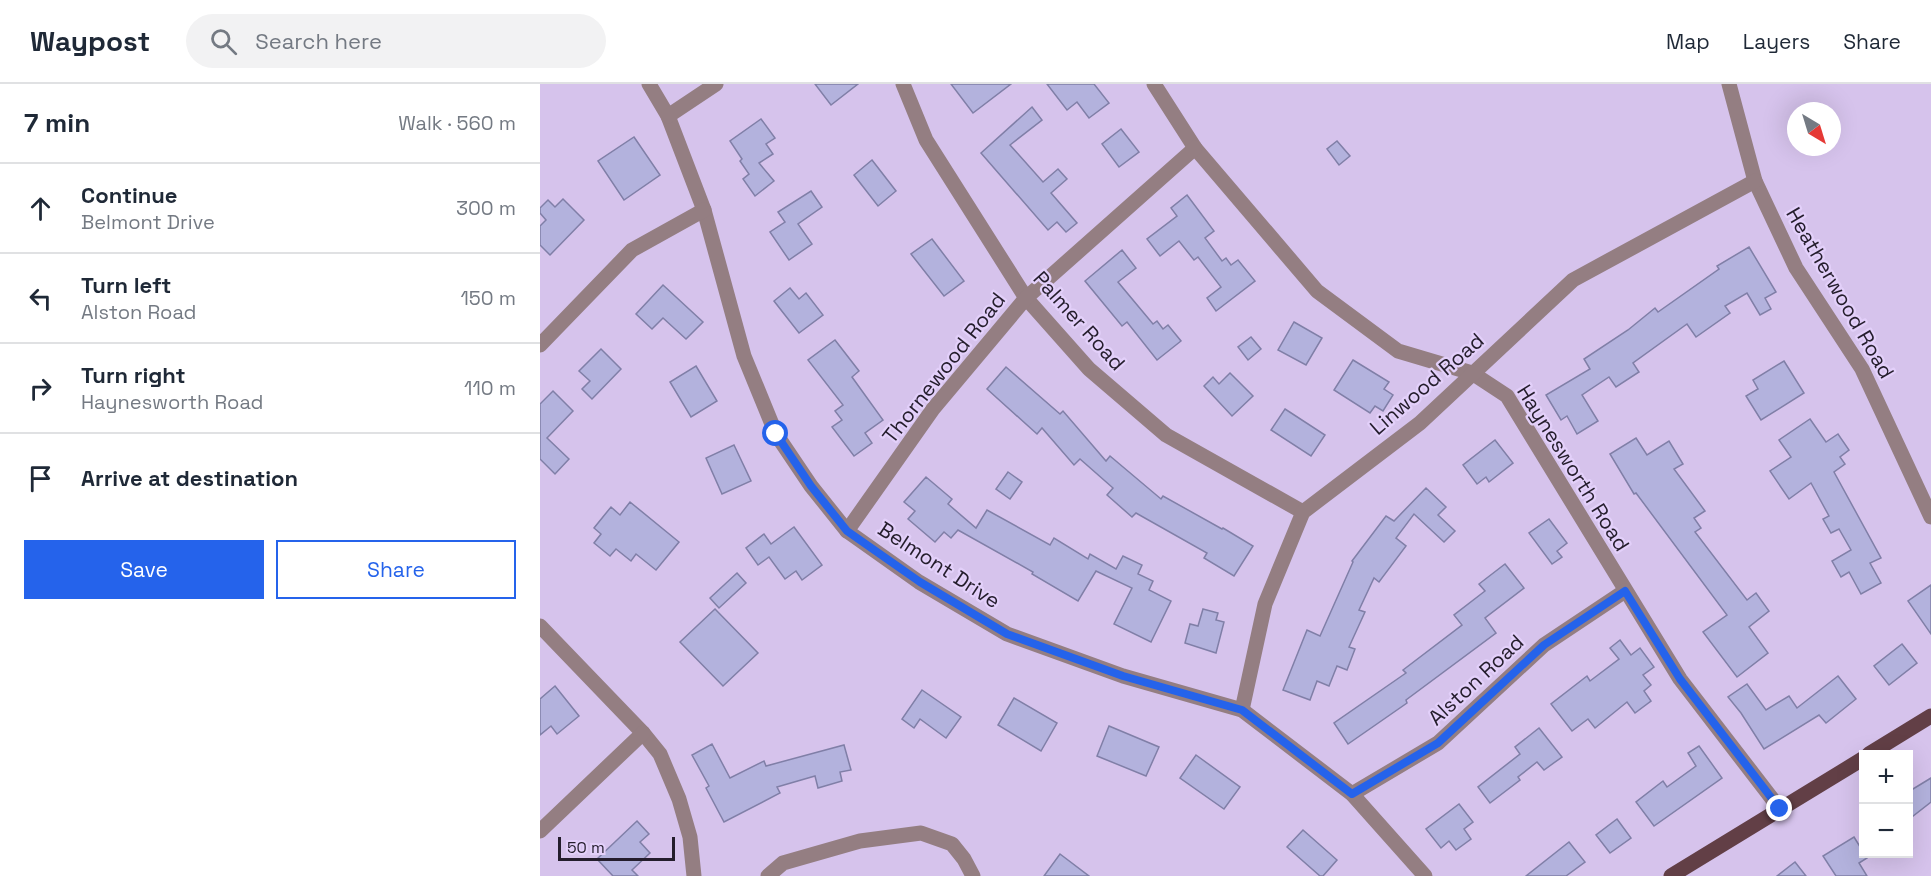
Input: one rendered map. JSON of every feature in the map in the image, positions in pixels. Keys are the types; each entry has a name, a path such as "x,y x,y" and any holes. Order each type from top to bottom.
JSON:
{"main road":[{"path":"1876,750 1931,716"},
{"path":"1671,876 1859,760"}],"street":[{"name":"Belmont Drive","path":"649,84 668,116 704,210 744,356 776,434 811,486 847,531 920,582 1007,634 1123,676 1242,710 1352,794 1425,876"},
{"path":"668,116 716,84"},
{"name":"Palmer Road","path":"903,84 926,140 1026,298 1089,369 1166,435 1303,512"},
{"name":"Haynesworth Road","path":"1154,84 1195,148 1317,291 1398,351 1472,373 1507,396 1680,679 1780,809"},
{"name":"Heatherwood Road","path":"1729,84 1755,181 1796,268 1862,369 1931,517"},
{"name":"Thornewood Road","path":"847,531 933,409 1026,298 1195,148"},
{"name":"Linwood Road","path":"1303,512 1420,423 1573,280 1755,181"},
{"path":"540,345 632,250 704,210"},
{"path":"1242,710 1265,604 1303,512"},
{"name":"Alston Road","path":"1352,794 1438,743 1544,645 1625,591"},
{"path":"540,626 660,754 679,799 690,837 694,876"},
{"path":"540,831 642,733"},
{"path":"768,876 783,863 860,841 921,833 952,844 964,859 973,876"}],"building":[{"path":"815,84 858,84 831,105"},
{"path":"951,84 1011,84 973,113"},
{"path":"1047,84 1094,84 1109,103 1089,118 1077,102 1067,110"},
{"path":"1032,107 1042,120 1010,145 1043,182 1058,169 1067,179 1051,193 1077,223 1066,232 1057,222 1048,230 981,153"},
{"path":"761,119 775,138 766,144 773,154 759,163 774,181 755,196 743,179 749,174 730,141"},
{"path":"1121,129 1139,152 1119,167 1102,144"},
{"path":"634,137 660,175 624,200 598,161"},
{"path":"1337,141 1350,156 1339,165 1327,149"},
{"path":"872,160 896,191 878,206 854,175"},
{"path":"811,191 822,207 798,224 812,244 789,260 770,232 785,222 778,212"},
{"path":"1187,195 1214,231 1205,238 1222,261 1226,258 1231,265 1238,260 1255,281 1216,311 1207,298 1221,287 1198,257 1194,260 1179,241 1160,256 1147,239 1177,216 1171,208"},
{"path":"563,199 584,220 550,255 540,245 540,226 546,220 540,213 540,208 548,200 555,207"},
{"path":"932,239 964,281 944,296 911,254"},
{"path":"1749,247 1776,292 1765,298 1771,309 1760,315 1747,293 1725,306 1730,313 1696,337 1687,324 1633,363 1639,372 1616,387 1609,377 1582,395 1598,421 1577,434 1567,416 1561,420 1546,395 1590,369 1584,359 1628,330 1655,308 1658,312 1719,269 1717,266"},
{"path":"1122,250 1136,268 1118,282 1153,324 1157,321 1163,329 1168,325 1181,341 1157,360 1127,322 1122,326 1085,281"},
{"path":"663,285 703,322 686,339 663,318 652,329 636,314"},
{"path":"790,288 799,299 806,293 823,315 799,333 774,301"},
{"path":"1294,322 1322,338 1306,365 1278,350"},
{"path":"1251,337 1261,349 1248,360 1238,347"},
{"path":"835,340 859,371 852,377 883,420 865,433 872,443 854,456 832,427 842,420 835,411 843,405 808,360"},
{"path":"601,349 621,369 592,399 582,389 590,381 579,371"},
{"path":"1353,360 1389,382 1384,389 1393,395 1383,411 1375,406 1370,413 1334,390"},
{"path":"1784,361 1804,393 1761,420 1746,396 1758,389 1753,380"},
{"path":"696,366 717,401 691,417 670,382"},
{"path":"1006,367 1060,414 1063,411 1106,461 1110,456 1161,499 1163,496 1253,546 1234,576 1204,558 1207,553 1136,513 1132,517 1107,495 1113,488 1080,459 1074,465 1042,428 1037,434 987,389"},
{"path":"1230,373 1253,396 1232,416 1204,386 1213,377 1219,384"},
{"path":"553,391 573,411 547,438 569,459 555,474 540,459 540,404"},
{"path":"1285,409 1325,435 1311,456 1271,430"},
{"path":"1810,419 1826,442 1838,434 1849,450 1840,457 1845,464 1834,472 1881,558 1870,563 1881,583 1861,594 1849,572 1841,577 1832,561 1851,550 1839,529 1831,533 1823,519 1829,516 1811,483 1789,499 1770,471 1791,457 1779,440"},
{"path":"1636,438 1647,455 1669,441 1683,464 1674,469 1705,511 1694,518 1701,528 1695,532 1747,600 1756,593 1769,611 1749,627 1768,653 1737,677 1703,632 1727,615 1636,493 1634,494 1610,454"},
{"path":"1495,440 1513,463 1489,482 1486,477 1477,484 1463,465"},
{"path":"734,445 751,481 722,494 706,458"},
{"path":"1008,472 1022,482 1010,499 996,489"},
{"path":"926,477 952,499 948,504 976,528 987,510 1050,545 1054,538 1088,559 1090,554 1116,569 1123,556 1142,565 1138,574 1153,581 1149,590 1171,601 1151,642 1114,624 1132,588 1096,571 1078,601 1032,574 1033,572 958,530 951,538 944,532 935,542 908,519 915,511 904,502"},
{"path":"1426,488 1446,507 1438,515 1455,531 1444,542 1414,514 1396,538 1406,546 1379,582 1374,578 1359,610 1365,612 1349,647 1355,649 1347,670 1337,666 1329,686 1317,681 1310,700 1283,690 1307,630 1320,636 1352,561 1386,516 1394,521"},
{"path":"630,502 679,542 656,570 636,554 631,561 616,549 610,556 594,543 601,534 594,528 611,507 620,515"},
{"path":"1549,519 1567,543 1557,551 1562,557 1552,564 1529,533"},
{"path":"794,527 822,565 802,580 796,571 785,579 769,557 758,565 746,548 764,534 771,544"},
{"path":"1505,564 1524,588 1485,618 1496,633 1406,700 1407,703 1348,744 1334,723 1406,673 1403,670 1462,625 1454,615 1485,591 1479,584"},
{"path":"737,573 746,583 719,608 710,598"},
{"path":"1931,585 1931,634 1908,601"},
{"path":"715,609 758,653 723,686 680,642"},
{"path":"1203,609 1218,613 1216,620 1224,622 1216,653 1185,643 1190,624 1198,626"},
{"path":"1620,640 1631,655 1640,648 1654,667 1643,675 1651,685 1644,691 1651,701 1635,713 1627,702 1595,728 1588,719 1572,731 1551,704 1587,676 1590,681 1619,659 1610,648"},
{"path":"1902,644 1917,663 1889,685 1874,666"},
{"path":"1838,676 1856,699 1826,723 1819,715 1764,749 1728,697 1747,684 1766,710 1789,696 1797,708"},
{"path":"555,686 579,716 557,734 551,726 540,735 540,699"},
{"path":"922,690 961,717 946,738 920,719 914,728 902,719"},
{"path":"1014,698 1057,723 1041,751 998,725"},
{"path":"1109,726 1159,747 1146,776 1097,756"},
{"path":"1539,728 1562,757 1544,770 1537,762 1518,777 1520,780 1490,803 1478,787 1520,754 1515,747"},
{"path":"712,744 730,778 764,761 766,766 844,745 851,770 840,772 842,781 818,788 815,776 777,787 780,793 724,822 706,788 709,786 692,755"},
{"path":"1699,746 1722,778 1654,826 1636,802 1663,781 1667,787 1696,766 1688,753"},
{"path":"1196,755 1240,787 1224,809 1180,778"},
{"path":"1931,778 1931,802 1913,816 1913,804 1913,789"},
{"path":"1459,804 1473,822 1464,829 1471,839 1456,850 1449,841 1441,848 1426,829"},
{"path":"1617,819 1631,838 1610,853 1596,835"},
{"path":"637,821 649,834 640,842 650,853 632,870 638,876 613,876 597,859"},
{"path":"1303,830 1337,860 1323,876 1320,876 1287,847"},
{"path":"1854,837 1859,845 1859,858 1867,858 1859,863 1867,876 1836,876 1823,856"},
{"path":"1569,842 1585,862 1566,876 1526,876"},
{"path":"1060,854 1089,876 1044,876"},
{"path":"1795,862 1806,876 1777,876"}],"route":[{"path":"776,434 811,486 847,531 920,582 1007,634 1123,676 1242,710 1352,794 1438,743 1544,645 1625,591 1680,679 1780,809"}]}
